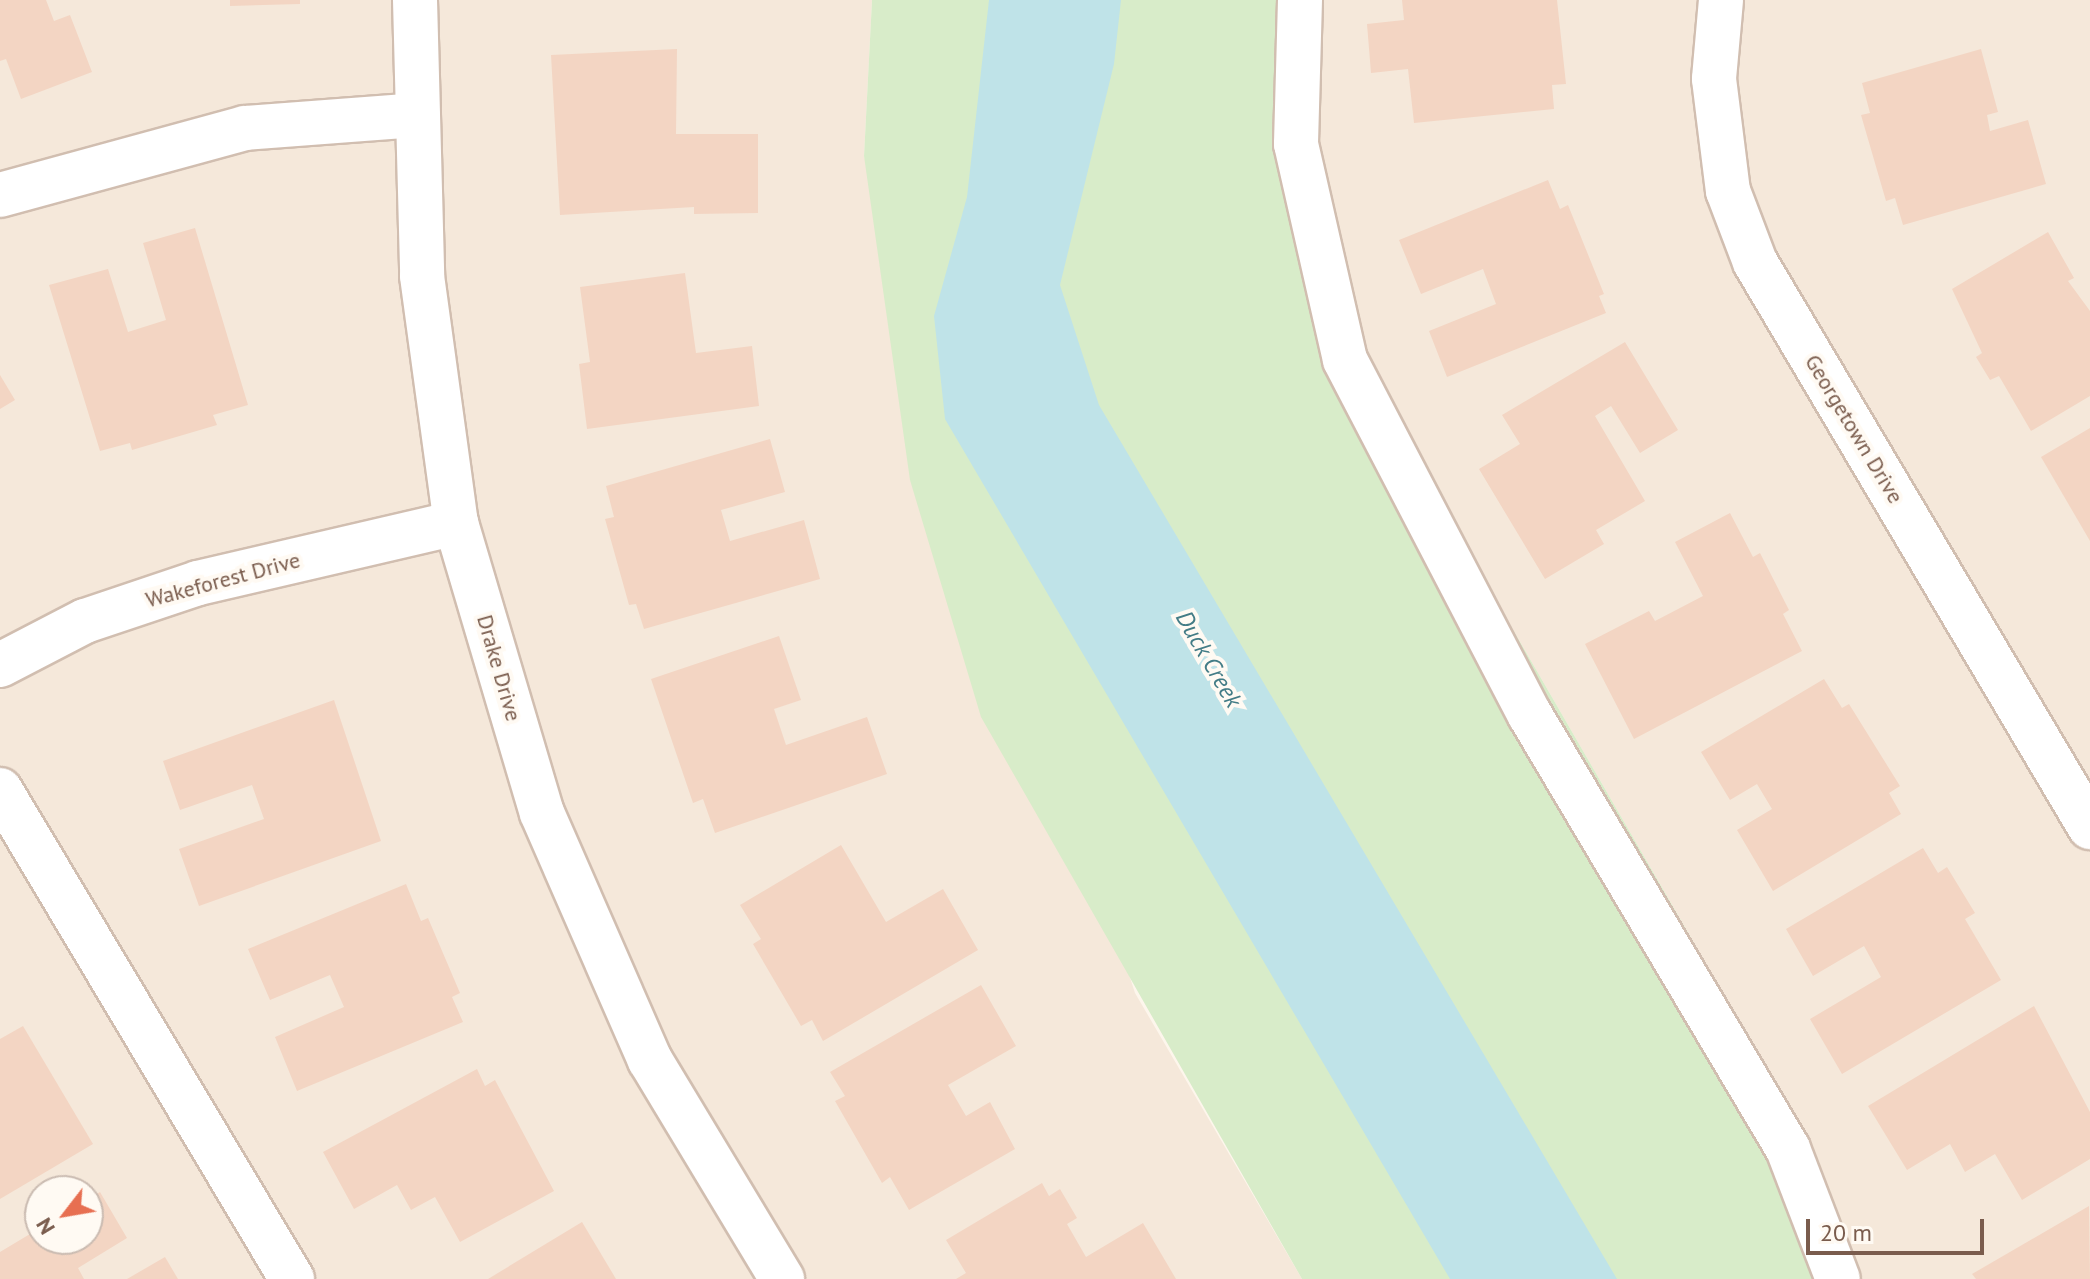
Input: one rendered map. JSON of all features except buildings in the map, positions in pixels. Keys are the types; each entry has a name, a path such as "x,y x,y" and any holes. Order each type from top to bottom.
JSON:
{"street":[{"name":"Drake Drive","path":"415,0 422,276 456,523 542,813 650,1060 782,1279"},
{"path":"1300,0 1296,144 1345,360 1530,715 1788,1149 1838,1279"},
{"name":"Georgetown Drive","path":"1721,0 1714,79 1728,191 1755,262 2090,827"},
{"path":"0,195 245,128 418,115"},
{"name":"Wakeforest Drive","path":"0,665 85,621 198,583 456,523"},
{"path":"0,790 292,1279"}],"shaded area":[{"path":"0,0 872,0 864,156 1135,993 1302,1279 0,1279"},
{"path":"1322,0 2090,0 2090,1279 1861,1279 1793,1114 1372,386 1315,168"}],"green space":[{"path":"872,0 1322,0 1315,168 1372,386 1793,1114 1861,1279 1302,1279 981,717 910,480 864,156"}],"water":[{"name":"Duck Creek","path":"989,0 1121,0 1114,64 1060,285 1099,405 1617,1279 1450,1279 945,419 934,316 967,197"}]}
